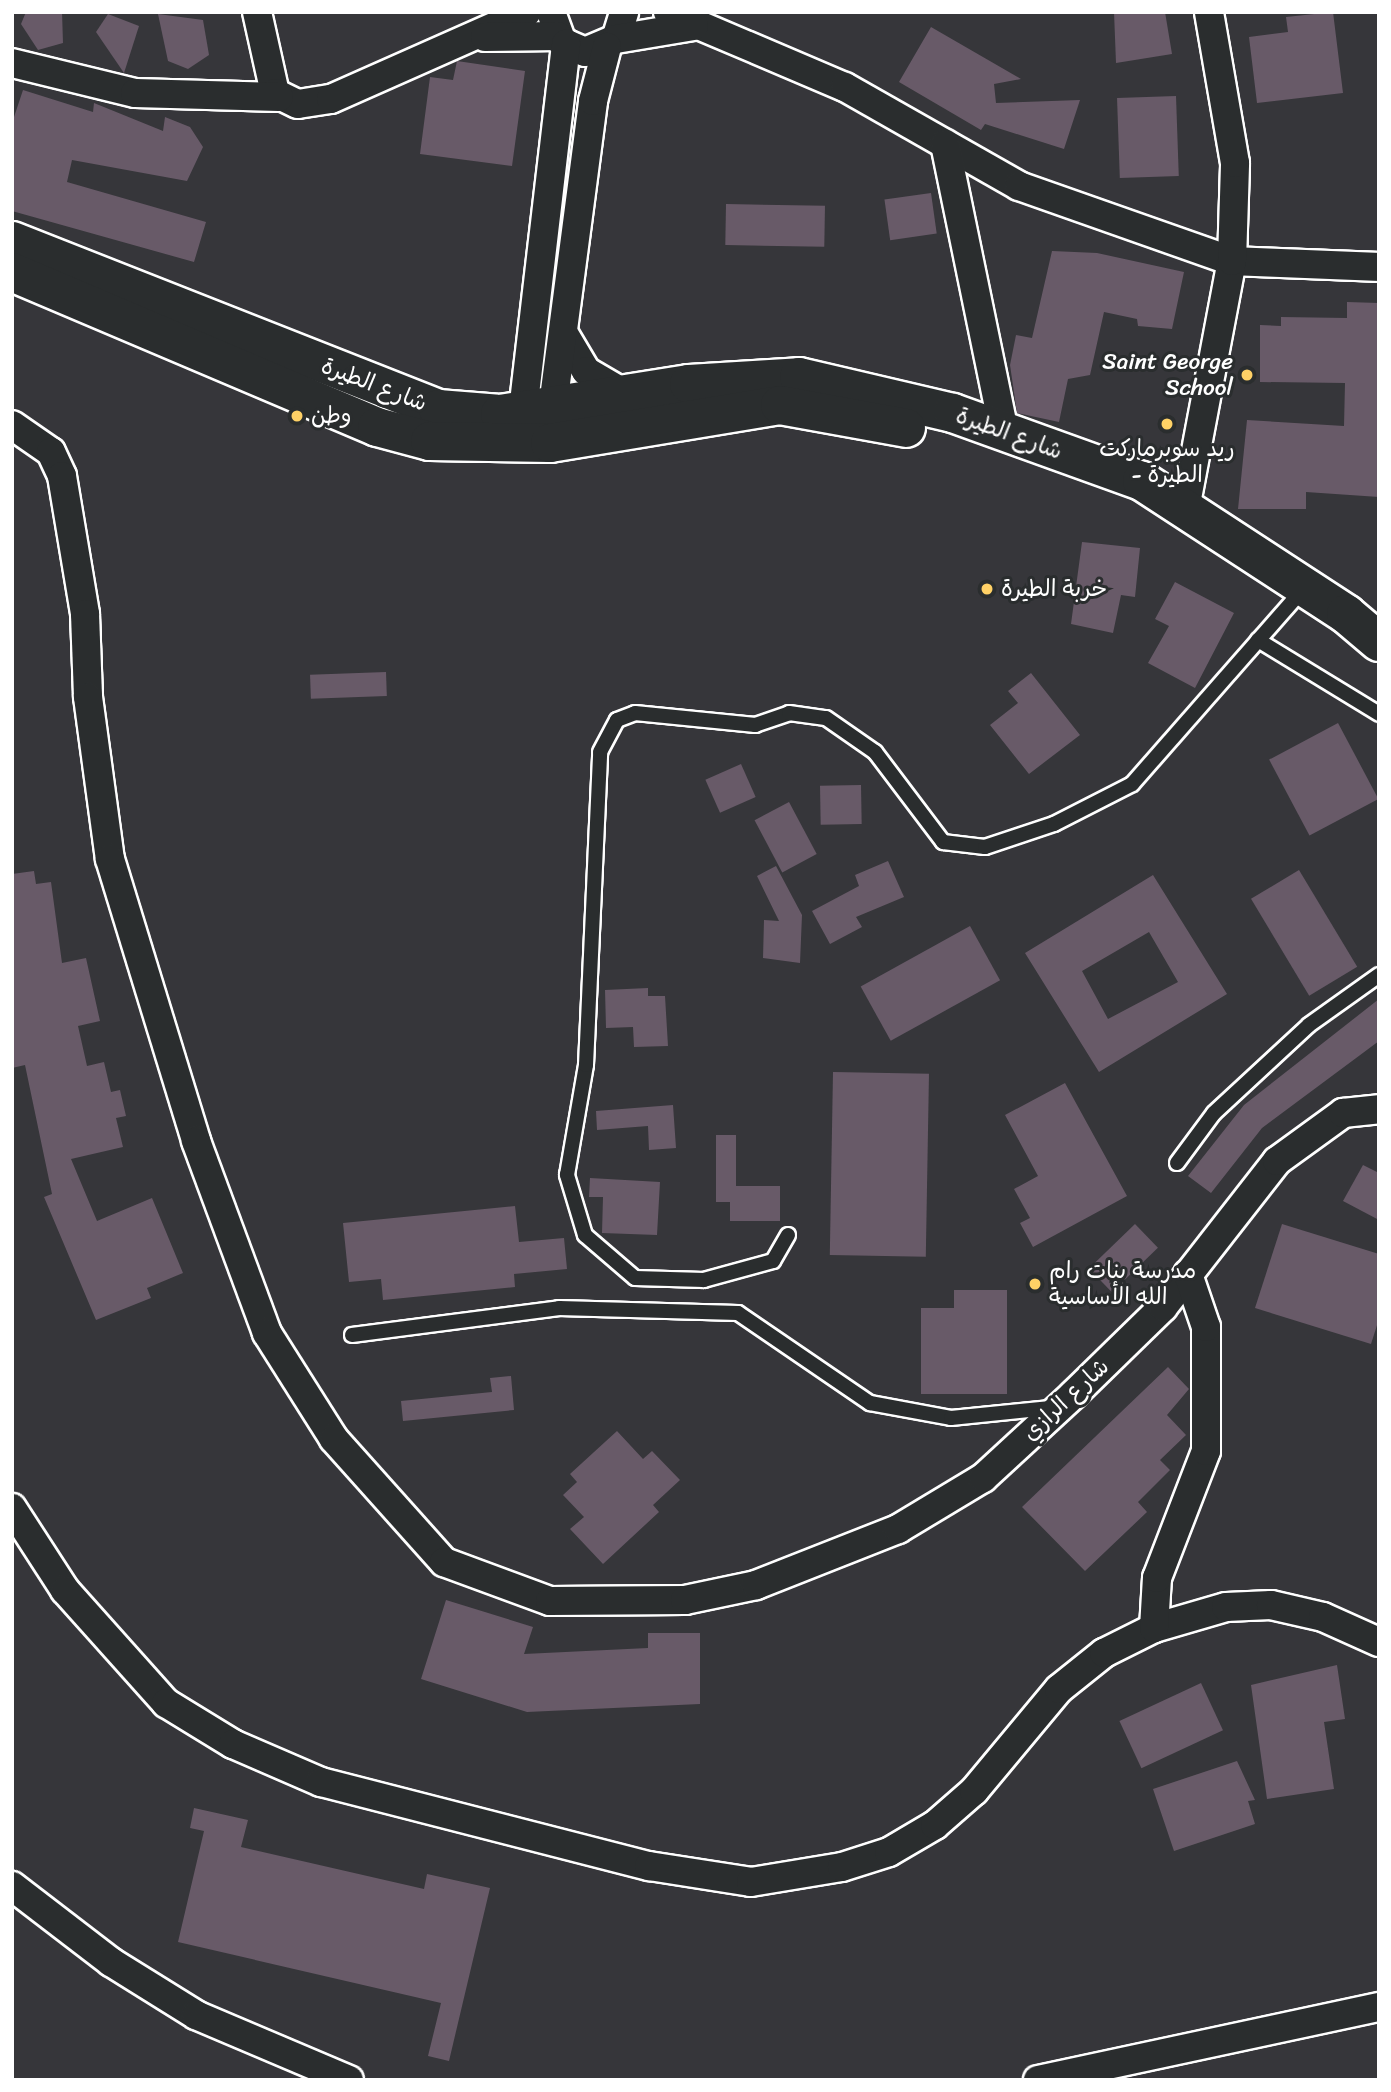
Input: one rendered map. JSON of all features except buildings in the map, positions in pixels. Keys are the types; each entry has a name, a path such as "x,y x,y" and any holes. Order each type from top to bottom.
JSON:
{"main road":[{"name":"شارع الطيرة","path":"12,241 403,400 460,411 539,410 749,377 800,377 875,392 1004,432 1142,481 1185,509"},
{"name":"شارع الطيرة","path":"12,272 377,427 430,442 543,444 712,412 821,409 966,444 1139,505 1185,509"},
{"path":"1185,509 1305,587 1379,642"}],"street":[{"path":"12,64 155,95 279,96 298,104 331,99 482,37 527,12"},
{"path":"539,410 564,334 593,101 624,12"},
{"path":"668,12 845,87 1019,186 1232,261 1379,267"},
{"path":"1185,509 1232,261 1235,163 1209,12"},
{"path":"261,15 269,80 279,96"},
{"path":"482,37 558,31 585,52 662,27 704,26"},
{"path":"543,444 539,410 558,31"},
{"path":"945,144 1004,432"},
{"path":"564,334 586,371 630,396"},
{"name":"شارع الرازي","path":"12,425 51,452 62,476 85,614 88,697 110,859 196,1141 267,1334 334,1439 444,1562 550,1601 685,1600 756,1585 898,1529 983,1478 1163,1307 1277,1161 1343,1113 1379,1109"},
{"path":"1154,1628 1157,1578 1206,1451 1206,1326 1188,1274"},
{"path":"12,1508 65,1590 166,1703 233,1744 321,1782 649,1866 724,1879 793,1879 889,1852 974,1791 1059,1689 1104,1653 1154,1628 1226,1607 1271,1605 1323,1617 1379,1642"},
{"path":"12,1886 111,1962 196,2015 349,2080"},
{"path":"1038,2080 1379,2007"}],"lane":[{"path":"788,1235 773,1261 704,1280 635,1278 585,1235 567,1175 586,1065 600,752 617,720 635,713 755,725 789,713 826,719 875,752 943,842 985,847 1054,824 1132,784 1305,587"},
{"path":"1258,640 1379,714"},
{"path":"1177,1164 1214,1113 1309,1025 1379,975"},
{"path":"352,1335 559,1308 738,1313 870,1403 951,1418 1014,1416 1061,1405"}],"place":[{"name":"Saint George School","path":"1247,375"},
{"name":"وطن","path":"297,416"},
{"name":"ريد سوبرماركت - الطيرة","path":"1167,424"},
{"name":"خربة الطيرة","path":"987,589"},
{"name":"مدرسة بنات رام الله الأساسية","path":"1035,1284"}]}
